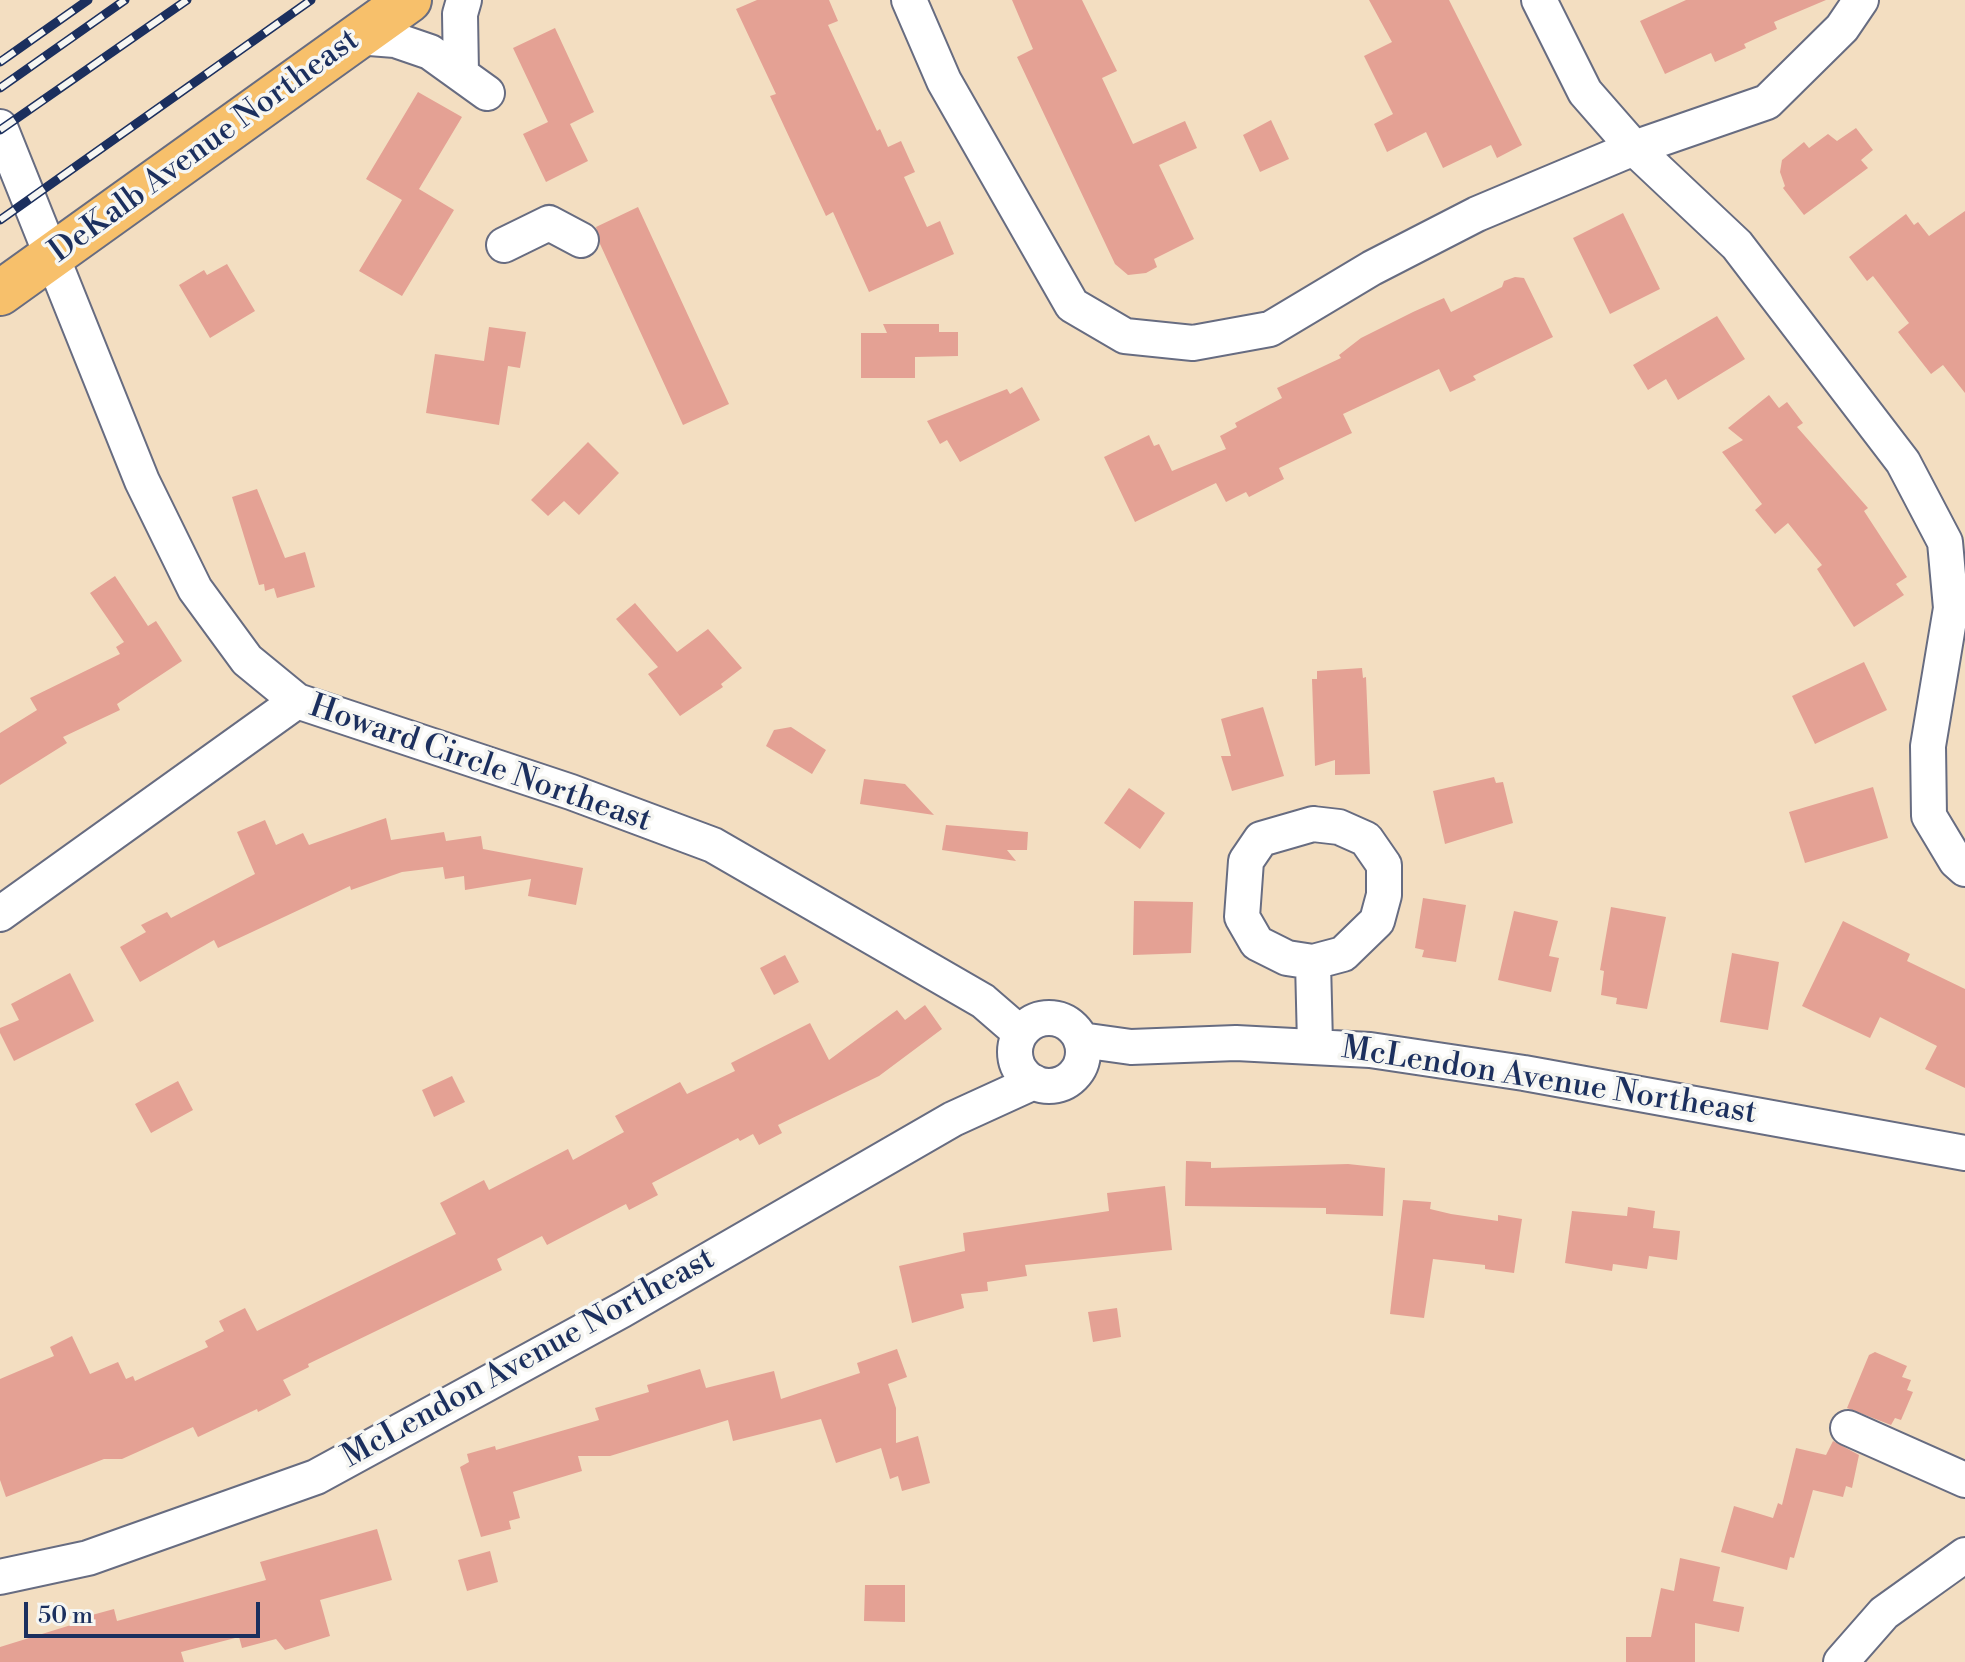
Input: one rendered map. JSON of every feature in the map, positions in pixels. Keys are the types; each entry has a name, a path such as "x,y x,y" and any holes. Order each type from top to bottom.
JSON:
{"main road":[{"name":"DeKalb Avenue Northeast","path":"0,293 409,0"}],"street":[{"path":"357,37 395,40 430,52 474,83 460,14 464,0"},
{"path":"909,0 944,81 1072,305 1125,336 1193,343 1270,329 1372,268 1477,214 1634,148 1767,102 1842,28 1861,0"},
{"path":"1539,0 1585,92 1634,148 1737,245 1903,462 1945,542 1951,608 1928,746 1929,816 1956,861 1965,869"},
{"path":"0,127 142,481 195,589 247,660 297,701"},
{"path":"504,245 549,223 581,240"},
{"name":"Howard Circle Northeast","path":"0,914 297,701 571,792 713,845 983,1001 1032,1026"},
{"path":"1313,824 1339,827 1366,839 1384,865 1384,895 1377,921 1343,954 1313,962 1287,958 1257,943 1242,917 1246,861 1261,839 1313,824"},
{"path":"1313,962 1315,1044"},
{"path":"1034,1082 1017,1065 1015,1051 1032,1026 1066,1022 1081,1053"},
{"name":"McLendon Avenue Northeast","path":"0,1577 88,1558 316,1477 622,1310 953,1119 1034,1082 1060,1085 1081,1053 1131,1047 1315,1044 1524,1073 1965,1153"},
{"path":"1848,1428 1965,1480"},
{"path":"1841,1662 1884,1613 1965,1555"}],"building":[{"path":"757,0 829,0 838,21 828,25 877,131 880,129 888,147 901,141 915,172 904,177 927,227 940,221 954,254 869,292 833,212 826,216 770,96 776,94 736,9"},
{"path":"1012,0 1082,0 1117,71 1102,78 1133,144 1185,121 1197,148 1159,165 1194,239 1154,259 1157,267 1146,273 1128,275 1115,264 1017,57 1033,49"},
{"path":"1369,0 1449,0 1522,145 1497,158 1491,145 1443,168 1426,132 1387,152 1374,124 1393,114 1364,56 1392,42"},
{"path":"1686,0 1826,0 1774,22 1777,29 1744,44 1746,48 1715,62 1711,53 1665,74 1640,21"},
{"path":"555,28 594,112 570,124 588,161 546,182 523,134 548,122 513,48"},
{"path":"418,92 462,117 419,189 454,210 402,296 359,271 402,200 366,179"},
{"path":"1271,120 1289,159 1260,172 1243,135"},
{"path":"1856,128 1873,150 1861,160 1868,168 1804,215 1783,188 1780,172 1782,160 1804,142 1809,148 1828,134 1837,141"},
{"path":"638,207 729,404 683,425 600,244 596,227"},
{"path":"1965,211 1965,393 1943,365 1931,374 1898,332 1909,323 1873,276 1867,281 1849,257 1906,214 1914,225 1918,222 1929,236"},
{"path":"1623,213 1660,289 1610,314 1573,238"},
{"path":"227,264 255,311 210,338 179,285 204,270 207,275"},
{"path":"1524,278 1553,337 1473,376 1476,380 1450,392 1439,369 1343,414 1352,433 1279,468 1284,479 1249,497 1246,492 1226,502 1216,483 1135,522 1104,457 1149,435 1154,446 1159,444 1172,471 1226,449 1220,436 1237,427 1235,423 1282,398 1277,388 1341,358 1339,355 1361,338 1444,298 1451,312 1502,287 1504,281"},
{"path":"1717,316 1745,359 1678,400 1666,379 1648,390 1633,365"},
{"path":"883,324 939,324 939,332 958,332 958,356 915,357 915,378 861,378 861,333 887,333"},
{"path":"489,327 526,332 520,368 508,366 499,425 426,413 435,354 484,361"},
{"path":"1022,387 1040,420 960,462 947,440 940,444 927,421 1007,389 1010,394"},
{"path":"1769,395 1779,408 1787,402 1803,423 1797,427 1868,508 1864,511 1907,577 1896,584 1904,595 1854,627 1817,569 1822,565 1788,523 1775,534 1755,510 1762,504 1722,452 1743,440 1728,428"},
{"path":"588,442 619,473 579,515 564,501 548,516 531,500"},
{"path":"257,489 285,558 305,552 315,587 277,598 274,588 265,591 264,584 259,585 232,497"},
{"path":"115,576 148,626 156,621 182,661 117,704 120,710 63,737 67,743 0,785 0,733 37,710 30,698 120,654 116,647 124,642 90,593"},
{"path":"635,603 677,652 708,629 742,668 721,684 723,687 680,716 648,674 658,667 616,619"},
{"path":"1864,662 1887,710 1815,744 1792,696"},
{"path":"1362,668 1363,678 1366,677 1370,774 1335,775 1335,760 1315,766 1312,679 1317,679 1317,671"},
{"path":"1263,707 1284,776 1232,791 1221,756 1231,756 1221,719"},
{"path":"791,727 826,750 812,774 766,746 774,730"},
{"path":"1494,777 1496,783 1503,782 1513,823 1445,844 1433,791"},
{"path":"864,779 905,784 934,815 860,804"},
{"path":"1873,787 1888,838 1805,863 1789,812"},
{"path":"1129,788 1165,813 1140,849 1104,823"},
{"path":"386,818 391,840 444,832 446,841 481,836 483,849 583,868 576,905 528,896 531,879 465,890 464,876 445,879 443,867 402,872 351,890 350,886 218,948 214,940 140,982 120,947 146,932 141,925 167,912 171,918 255,874 237,832 265,820 276,845 303,833 309,845"},
{"path":"946,825 1028,832 1027,850 1007,850 1016,861 942,850"},
{"path":"1423,898 1466,905 1456,962 1422,957 1424,950 1415,948"},
{"path":"1134,901 1193,902 1191,953 1133,955"},
{"path":"1611,907 1666,917 1647,1009 1616,1004 1617,998 1601,995 1604,971 1600,970"},
{"path":"1514,911 1558,921 1549,956 1559,958 1551,992 1498,980"},
{"path":"1843,921 1910,954 1907,961 1965,989 1965,1088 1925,1069 1937,1046 1880,1017 1870,1038 1802,1006"},
{"path":"1732,953 1779,962 1768,1030 1720,1022"},
{"path":"785,955 799,982 774,995 760,968"},
{"path":"70,973 94,1021 14,1061 0,1033 0,1028 19,1020 11,1004"},
{"path":"925,1005 942,1029 879,1076 778,1125 782,1133 759,1145 753,1134 740,1141 738,1138 652,1183 658,1195 629,1210 626,1204 547,1245 542,1236 497,1259 502,1270 308,1364 309,1367 283,1380 291,1395 258,1412 257,1409 198,1437 193,1427 122,1459 104,1459 6,1497 0,1480 0,1379 54,1356 50,1347 72,1336 90,1374 118,1362 126,1379 133,1376 135,1381 208,1347 205,1341 224,1331 219,1321 245,1308 257,1331 456,1234 440,1203 484,1180 489,1190 568,1149 573,1160 624,1132 615,1116 680,1082 687,1094 735,1071 731,1063 810,1023 829,1060 897,1010 905,1020"},
{"path":"452,1076 465,1102 434,1117 422,1090"},
{"path":"178,1081 193,1110 151,1133 135,1104"},
{"path":"1186,1161 1211,1162 1211,1168 1348,1164 1385,1168 1383,1216 1326,1214 1326,1208 1185,1206"},
{"path":"1165,1186 1172,1250 1025,1265 1027,1276 987,1282 988,1291 961,1294 964,1308 912,1323 899,1266 965,1251 963,1233 1109,1211 1107,1193"},
{"path":"1403,1200 1431,1202 1430,1209 1451,1214 1498,1221 1498,1215 1522,1219 1514,1273 1485,1269 1485,1265 1433,1259 1424,1318 1390,1314"},
{"path":"1628,1207 1655,1211 1653,1228 1680,1231 1677,1260 1649,1256 1647,1269 1613,1264 1612,1271 1565,1263 1572,1211 1627,1216"},
{"path":"1117,1308 1121,1337 1093,1342 1088,1312"},
{"path":"897,1349 907,1377 888,1384 896,1408 896,1443 918,1436 930,1483 902,1491 898,1476 890,1479 881,1448 836,1463 821,1419 733,1441 728,1420 610,1456 578,1456 582,1471 513,1492 520,1518 509,1521 511,1529 481,1537 460,1467 469,1462 467,1454 495,1446 496,1450 599,1420 595,1408 649,1392 647,1385 700,1369 706,1388 774,1371 781,1399 860,1373 857,1363"},
{"path":"1875,1352 1907,1366 1902,1377 1911,1380 1907,1390 1913,1392 1901,1420 1895,1418 1891,1425 1847,1408 1869,1355"},
{"path":"1833,1441 1859,1455 1852,1488 1846,1486 1843,1497 1813,1490 1794,1558 1790,1557 1787,1570 1721,1552 1734,1506 1773,1518 1778,1503 1782,1505 1796,1448 1826,1455"},
{"path":"377,1529 392,1580 320,1600 330,1636 285,1650 276,1639 242,1648 239,1637 181,1652 184,1662 0,1662 0,1647 71,1625 70,1621 114,1609 117,1621 266,1580 260,1562"},
{"path":"490,1551 498,1582 467,1591 458,1560"},
{"path":"1680,1558 1720,1567 1713,1601 1744,1607 1739,1632 1695,1623 1695,1662 1626,1662 1626,1637 1651,1637 1661,1588 1674,1591"},
{"path":"865,1585 905,1585 905,1622 864,1621"}],"railway":[{"path":"0,62 88,0"},
{"path":"0,88 125,0"},
{"path":"0,130 187,0"},
{"path":"0,220 311,0"}]}
